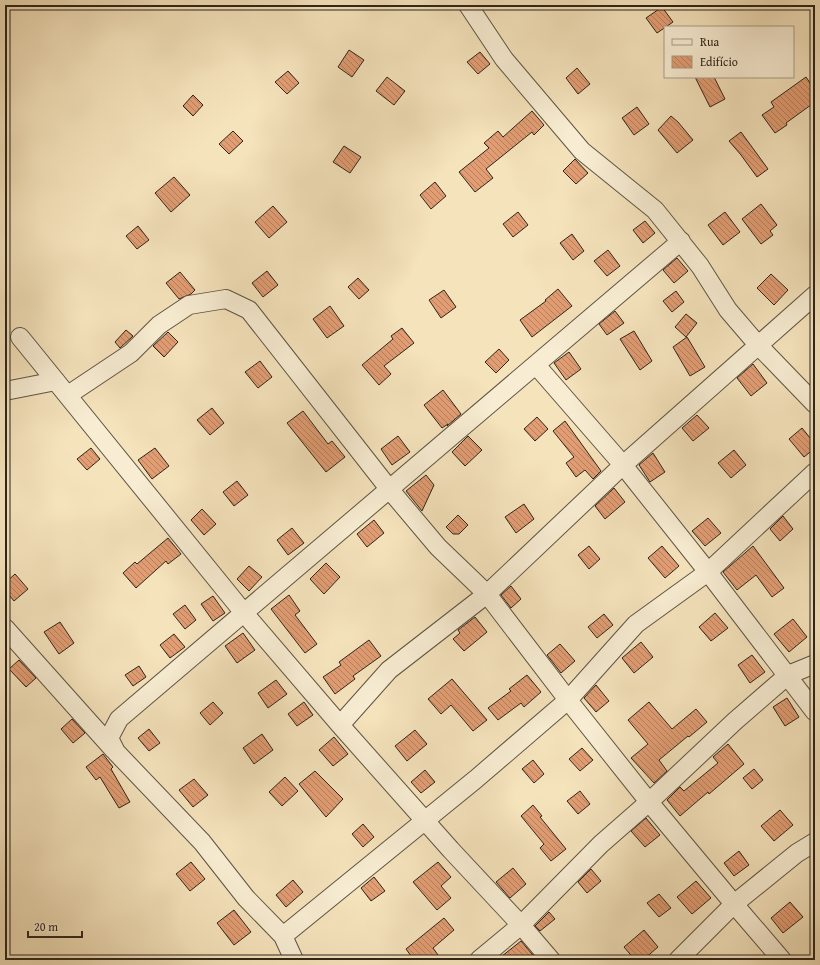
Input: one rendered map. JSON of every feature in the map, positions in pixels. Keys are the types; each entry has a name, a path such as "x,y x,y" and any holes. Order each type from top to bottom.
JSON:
{"street":[{"path":"468,5 504,59 582,151 655,210 700,266 728,310 758,345 815,404"},
{"path":"116,752 109,738 119,720 681,241"},
{"path":"340,725 390,670 487,594 623,465 815,294"},
{"path":"68,395 131,353 159,325 189,305 226,299 249,310 390,490 438,547 487,594 568,700 650,802 782,960"},
{"path":"20,336 244,613 340,725 551,960"},
{"path":"536,365 623,465 708,572 815,712"},
{"path":"5,391 56,381"},
{"path":"283,936 476,779 568,700 636,624 708,572 815,472"},
{"path":"5,628 116,752 202,842 246,898 283,936 294,960"},
{"path":"478,960 521,925 601,844 650,802 735,721 788,676 815,664"},
{"path":"678,960 734,904 798,853 815,842"}],"building":[{"path":"662,7 673,22 667,26 664,26 664,28 657,33 646,18"},
{"path":"349,50 364,60 352,77 338,67"},
{"path":"480,52 490,64 478,74 467,62"},
{"path":"577,68 590,84 578,94 566,78"},
{"path":"288,71 299,83 287,94 275,82"},
{"path":"387,77 405,91 394,105 376,91"},
{"path":"806,77 815,90 815,102 775,133 762,115 774,107 771,102"},
{"path":"696,78 714,78 725,99 710,107"},
{"path":"193,95 203,105 193,116 183,106"},
{"path":"637,107 649,124 634,135 622,118"},
{"path":"532,111 544,125 534,135 532,132 486,169 493,178 475,192 459,172 489,148 484,143 498,131 503,137"},
{"path":"671,116 693,140 677,153 658,130"},
{"path":"233,131 243,141 229,154 219,144"},
{"path":"741,132 768,169 757,177 729,141"},
{"path":"344,146 361,157 350,173 333,162"},
{"path":"575,159 588,173 576,184 563,171"},
{"path":"174,177 190,195 171,212 155,193"},
{"path":"435,182 446,196 431,209 420,195"},
{"path":"761,204 777,225 770,231 773,235 761,244 742,219"},
{"path":"273,206 287,222 269,238 255,222"},
{"path":"518,212 528,225 513,237 503,224"},
{"path":"725,212 740,232 723,245 708,225"},
{"path":"645,221 655,233 643,243 633,230"},
{"path":"138,226 149,240 137,249 126,236"},
{"path":"572,234 584,251 573,260 560,243"},
{"path":"608,250 620,266 607,276 594,261"},
{"path":"677,258 688,271 674,283 663,270"},
{"path":"267,271 278,285 263,297 252,283"},
{"path":"180,272 195,290 191,294 179,299 166,283"},
{"path":"771,274 788,290 774,305 757,288"},
{"path":"358,278 369,290 359,299 348,287"},
{"path":"558,289 572,306 532,337 520,320 546,301 545,300"},
{"path":"444,290 456,307 441,318 429,300"},
{"path":"676,291 684,302 672,312 663,301"},
{"path":"330,306 344,326 327,338 313,319"},
{"path":"615,311 624,323 607,335 599,324"},
{"path":"686,314 697,323 686,337 675,327"},
{"path":"402,328 414,343 384,366 391,374 379,385 362,365 393,339 391,336"},
{"path":"126,330 133,336 120,348 115,342"},
{"path":"634,331 652,361 640,370 620,339"},
{"path":"168,332 178,342 164,357 153,346"},
{"path":"687,337 705,367 690,376 673,347"},
{"path":"499,349 509,360 496,373 485,362"},
{"path":"569,352 581,369 566,380 554,363"},
{"path":"260,361 272,377 258,388 245,372"},
{"path":"753,364 767,383 751,396 737,378"},
{"path":"443,390 461,414 447,426 448,424 442,428 424,405"},
{"path":"212,408 224,423 210,435 197,420"},
{"path":"303,411 328,444 332,441 345,457 326,472 287,423"},
{"path":"697,415 709,428 693,441 682,428"},
{"path":"537,417 548,429 535,441 524,429"},
{"path":"565,421 601,471 593,479 585,470 576,477 566,463 574,457 553,431"},
{"path":"802,428 815,444 815,448 804,457 789,439"},
{"path":"398,436 410,452 392,465 381,449"},
{"path":"468,436 482,450 465,466 452,452"},
{"path":"91,448 100,459 87,470 77,459"},
{"path":"155,448 169,466 152,479 138,460"},
{"path":"734,450 746,465 731,478 718,463"},
{"path":"653,453 665,472 650,482 639,465"},
{"path":"426,475 434,485 422,511 406,491"},
{"path":"237,481 248,495 234,506 223,492"},
{"path":"614,488 625,502 605,519 595,506"},
{"path":"524,504 534,519 516,533 505,517"},
{"path":"202,509 216,524 204,535 191,520"},
{"path":"458,515 468,525 459,534 453,534 446,527"},
{"path":"783,516 793,529 780,541 770,529"},
{"path":"708,518 721,533 705,546 692,531"},
{"path":"374,520 384,533 367,547 357,534"},
{"path":"292,528 304,543 288,555 277,540"},
{"path":"168,538 181,554 168,564 166,561 136,588 123,573 135,562 137,564"},
{"path":"589,546 600,559 589,569 578,555"},
{"path":"662,546 679,566 665,578 648,558"},
{"path":"753,546 784,588 772,597 756,575 737,590 723,572"},
{"path":"326,563 340,577 324,594 310,579"},
{"path":"249,566 262,577 249,591 237,579"},
{"path":"15,574 28,589 14,601 5,590 5,583"},
{"path":"511,586 521,599 511,608 501,595"},
{"path":"289,595 300,611 295,615 317,644 305,653 271,609"},
{"path":"213,596 225,613 213,621 201,604"},
{"path":"185,605 196,620 185,629 173,614"},
{"path":"715,613 728,628 711,641 699,627"},
{"path":"604,614 613,625 597,638 588,627"},
{"path":"475,617 487,632 464,651 453,639 460,633 458,630"},
{"path":"793,619 807,637 789,652 774,634"},
{"path":"60,622 74,643 59,654 44,632"},
{"path":"243,633 255,650 237,663 225,646"},
{"path":"174,634 185,647 170,658 160,645"},
{"path":"369,640 381,656 353,676 355,679 335,694 323,677 341,665 339,662"},
{"path":"641,642 653,657 634,673 622,658"},
{"path":"560,644 575,661 561,673 547,655"},
{"path":"752,655 765,672 750,683 738,665"},
{"path":"19,660 36,678 26,687 9,669"},
{"path":"139,666 146,677 133,686 125,675"},
{"path":"527,675 541,692 524,707 521,703 498,720 488,708 511,691 509,689"},
{"path":"452,679 487,720 473,731 451,705 441,714 428,699"},
{"path":"276,680 287,694 268,708 258,693"},
{"path":"596,685 609,701 596,712 584,698"},
{"path":"787,698 799,717 785,726 773,707"},
{"path":"213,702 223,713 210,725 200,713"},
{"path":"304,702 313,715 297,726 288,714"},
{"path":"649,702 672,729 696,709 707,722 659,760 667,771 654,783 631,758 648,744 628,720"},
{"path":"72,719 85,733 73,743 61,729"},
{"path":"149,729 160,743 149,751 138,738"},
{"path":"415,730 427,744 407,761 395,746"},
{"path":"262,734 273,750 254,764 243,748"},
{"path":"334,737 348,754 333,766 319,750"},
{"path":"728,744 744,764 709,794 708,792 680,816 667,800 680,787 684,791 718,763 713,757"},
{"path":"582,748 593,760 580,771 569,759"},
{"path":"103,754 113,767 111,769 130,802 119,808 100,777 96,780 86,767"},
{"path":"533,760 544,774 534,783 522,769"},
{"path":"754,769 763,780 752,789 743,778"},
{"path":"425,770 435,782 421,793 411,782"},
{"path":"315,771 343,799 326,817 299,784"},
{"path":"285,777 298,791 282,806 269,792"},
{"path":"194,779 208,795 193,807 179,790"},
{"path":"580,791 590,804 578,814 567,801"},
{"path":"533,805 542,816 540,817 566,849 551,861 540,848 544,844 521,816"},
{"path":"780,810 793,825 774,841 761,826"},
{"path":"646,818 660,835 645,847 631,831"},
{"path":"363,824 374,837 363,847 352,834"},
{"path":"739,851 749,865 734,876 724,863"},
{"path":"191,862 205,879 190,891 176,874"},
{"path":"438,862 451,877 441,886 451,898 437,910 413,882"},
{"path":"513,868 526,884 510,898 496,882"},
{"path":"591,869 601,881 587,893 578,882"},
{"path":"374,877 385,891 371,901 361,888"},
{"path":"293,880 303,892 286,907 276,895"},
{"path":"696,881 711,898 692,914 677,897"},
{"path":"659,894 671,908 659,917 647,903"},
{"path":"790,902 803,917 783,933 771,918"},
{"path":"234,910 251,932 234,945 217,923"},
{"path":"549,912 555,919 540,931 535,926"},
{"path":"444,918 454,930 433,948 438,955 431,960 414,960 406,949"},
{"path":"644,930 658,947 643,960 635,960 624,947"},
{"path":"521,941 537,960 497,960"}]}
